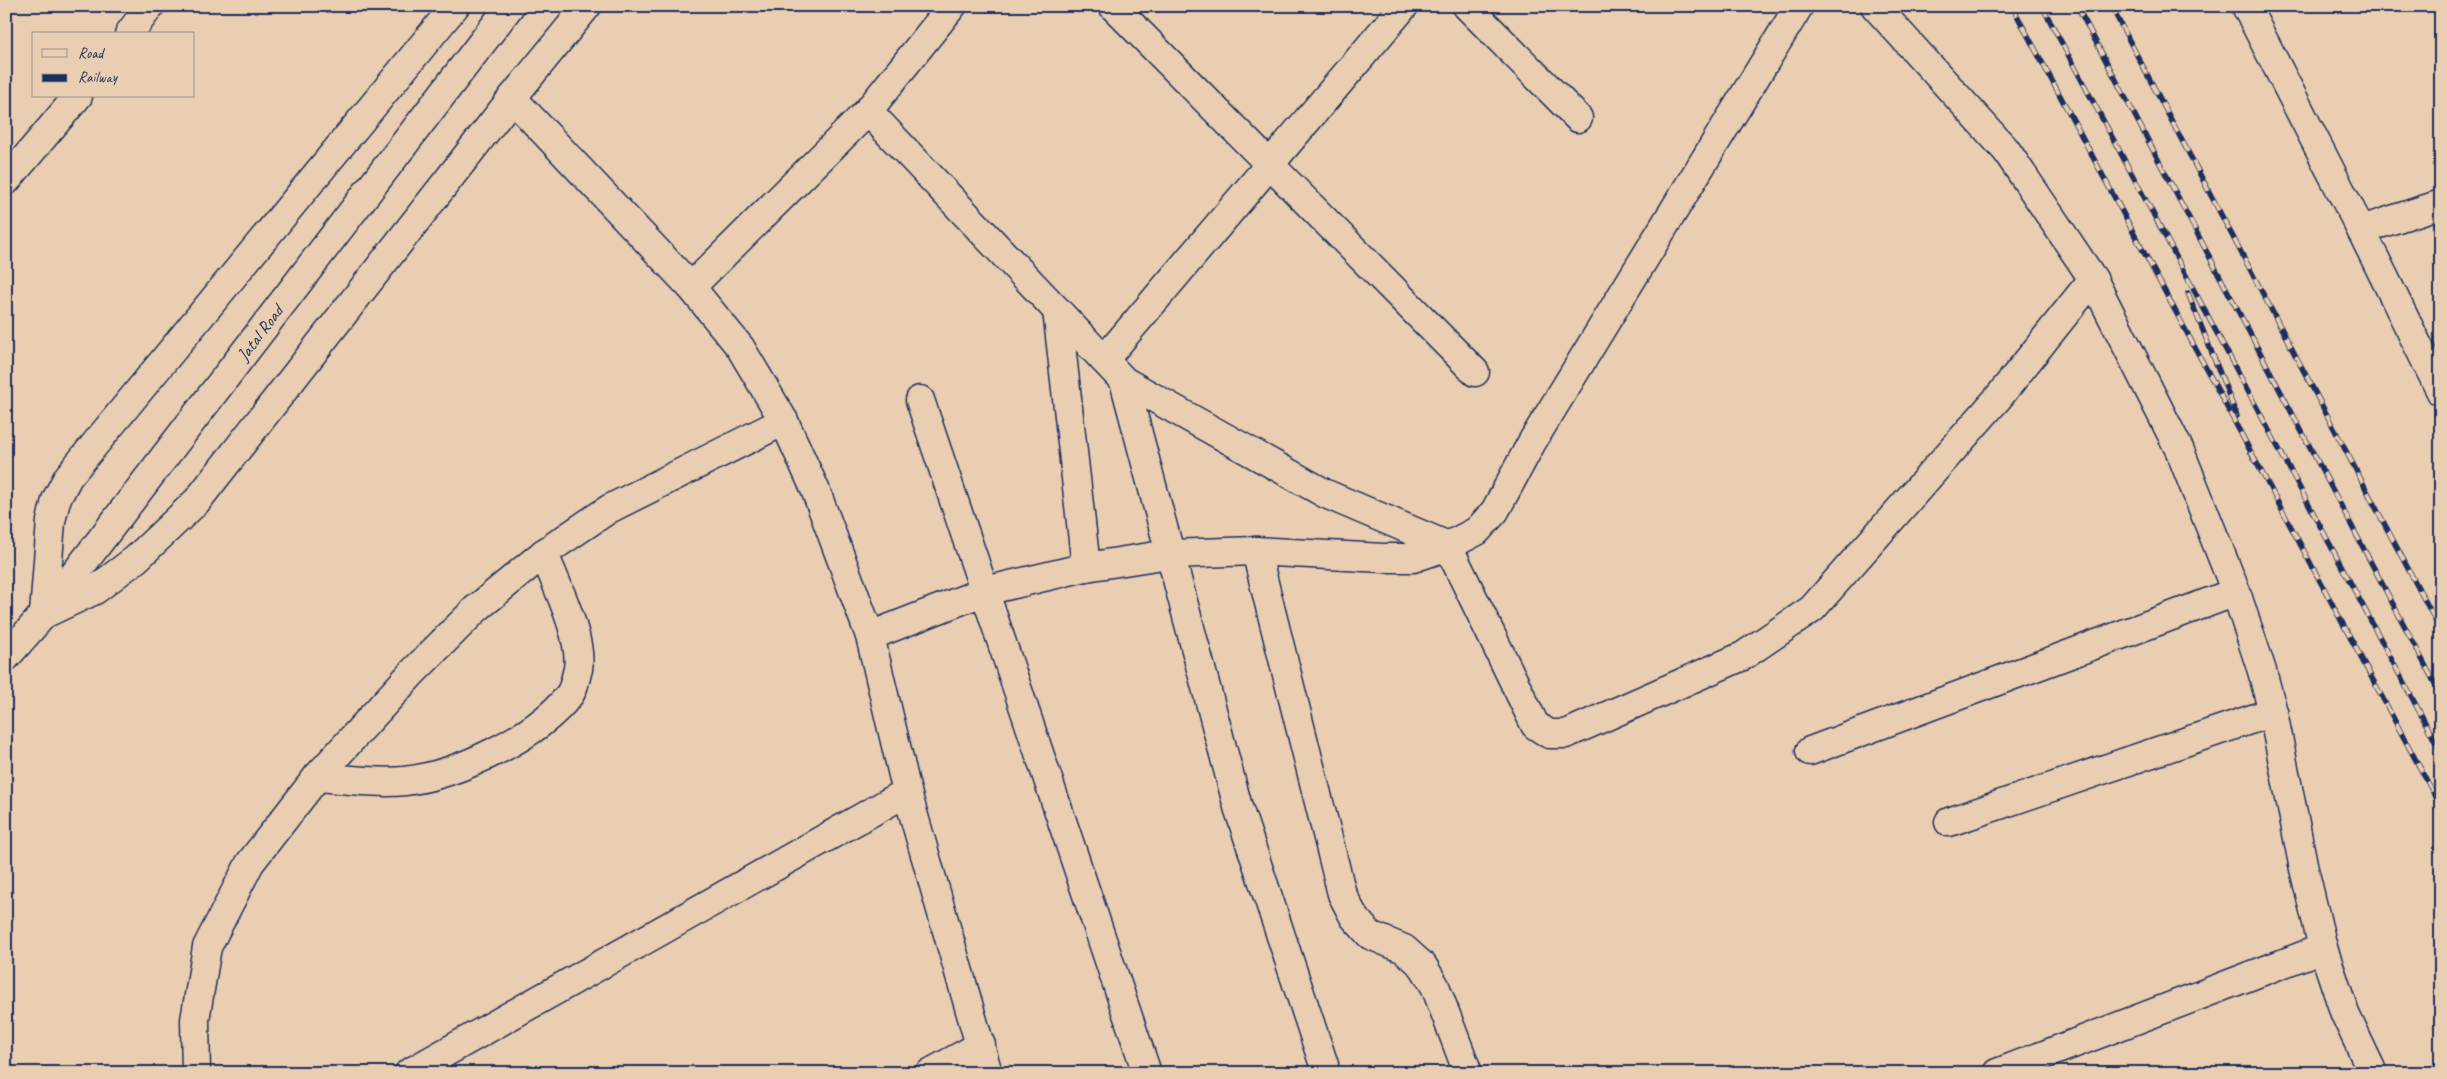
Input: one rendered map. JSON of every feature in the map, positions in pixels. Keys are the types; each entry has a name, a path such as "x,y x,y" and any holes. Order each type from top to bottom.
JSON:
{"street":[{"path":"130,32 150,6"},
{"path":"455,6 68,477 56,500 51,521 44,614 95,590 136,559 197,501 512,98 587,6"},
{"name":"Jatal Road","path":"6,657 44,614 510,6"},
{"path":"691,287 868,111 952,6"},
{"path":"1113,6 1474,372"},
{"path":"1104,360 1404,6"},
{"path":"1468,6 1578,118"},
{"path":"870,636 985,591 1086,567 1169,554 1256,551 1413,558 1448,546 1477,531 1495,511 1532,442 1799,6"},
{"path":"1875,6 2006,150 2093,278 2180,451 2236,592 2273,712 2304,869 2323,948 2345,1014 2373,1073"},
{"path":"2246,6 2361,230 2441,392"},
{"path":"6,181 76,98"},
{"path":"512,98 691,287 740,347 784,420 815,489 870,636 907,792 988,1073"},
{"path":"868,111 1124,381 1326,494 1448,546 1535,725 1549,734 1566,734 1743,656 1812,609 1998,398 2093,278"},
{"path":"2361,230 2441,204"},
{"path":"1057,310 1086,567"},
{"path":"1124,381 1238,806 1324,1065"},
{"path":"920,400 1147,1073"},
{"path":"196,1073 195,1020 207,947 250,862 317,777 412,673 476,609 544,553 609,509 784,420"},
{"path":"1256,551 1342,894 1354,917 1370,935 1404,949 1423,966 1435,986 1468,1073"},
{"path":"317,777 404,781 443,773 495,752 538,724 571,693 578,667 574,632 544,553"},
{"path":"1810,751 2236,592"},
{"path":"1949,822 2273,712"},
{"path":"409,1073 907,792"},
{"path":"1997,1073 2323,948"},
{"path":"930,1073 981,1045"}],"railway":[{"path":"2012,6 2441,807"},
{"path":"2042,6 2441,752"},
{"path":"2077,6 2441,695"},
{"path":"2111,6 2441,631"},
{"path":"2188,293 2237,416"}]}
